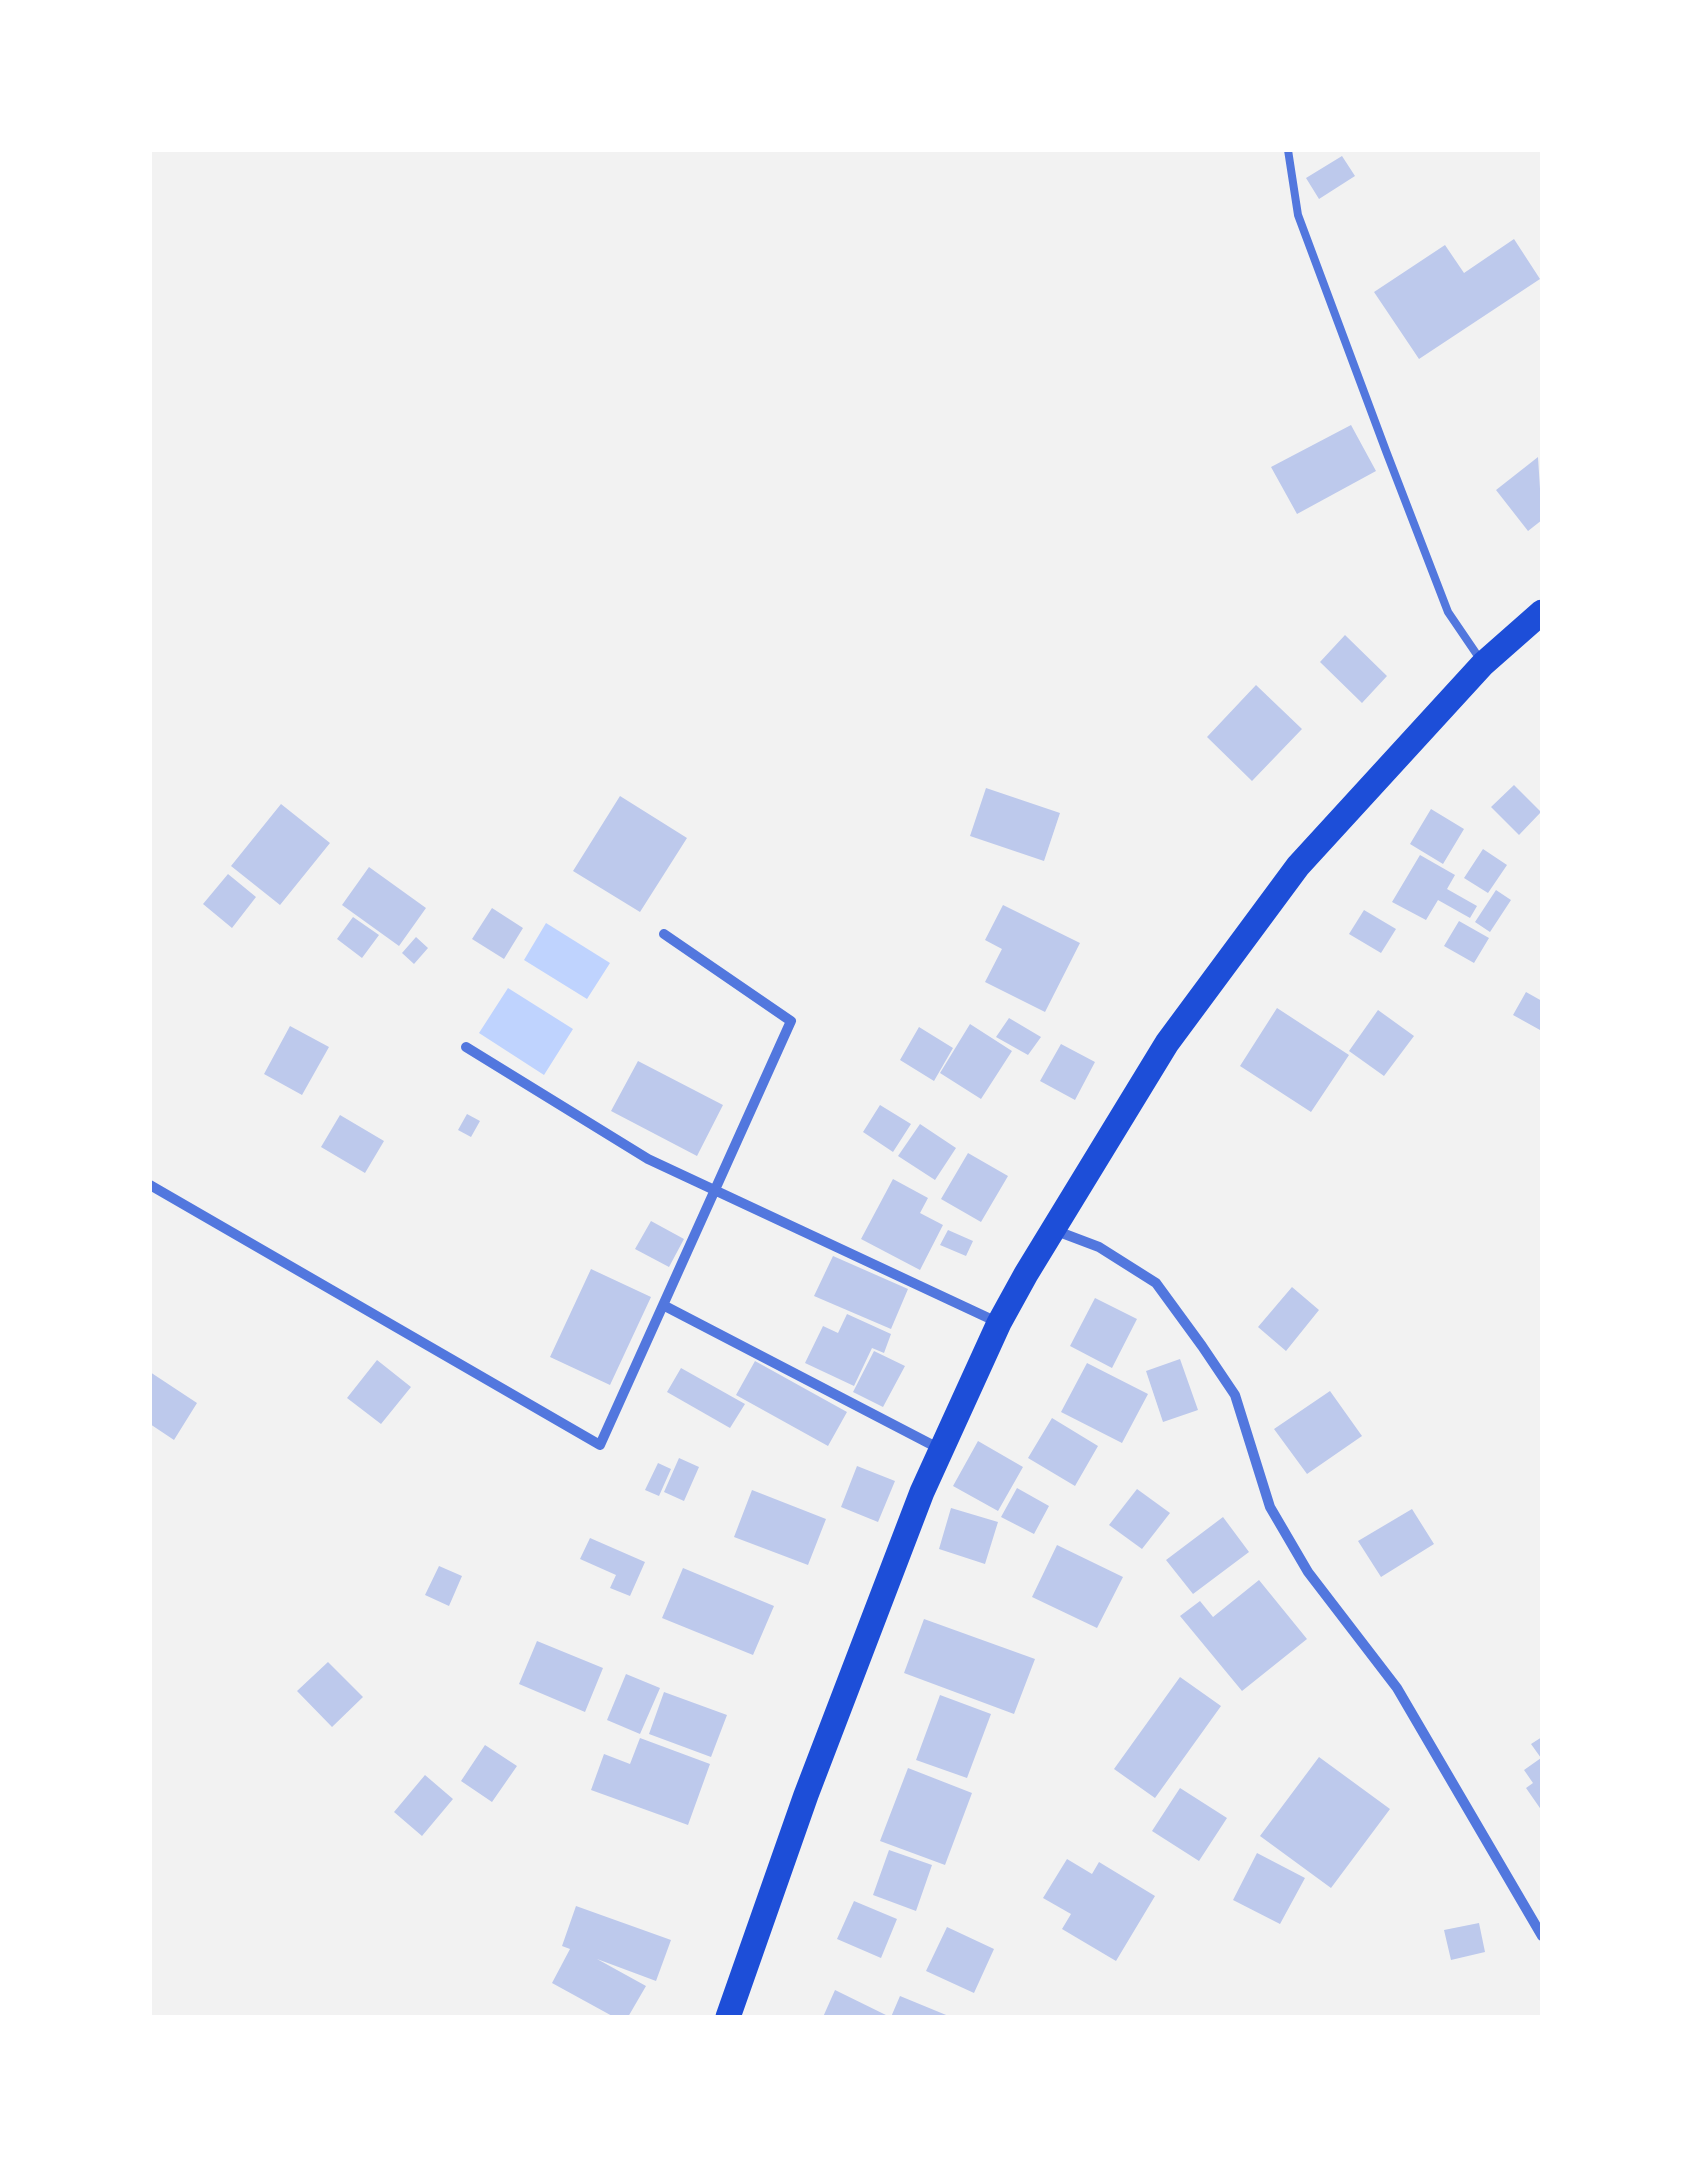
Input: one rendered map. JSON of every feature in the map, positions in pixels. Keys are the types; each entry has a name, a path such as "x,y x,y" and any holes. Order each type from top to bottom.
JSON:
{"main road":[{"path":"728,2017 806,1795 941,1450 999,1322 1167,1043 1298,866 1484,664 1542,612"}],"street":[{"path":"150,1185 600,1444 792,1021 664,934"},
{"path":"466,1047 648,1159 999,1322"},
{"path":"1054,1230 1100,1247 1156,1283 1202,1346 1235,1395 1270,1506 1308,1572 1397,1688 1542,1936"},
{"path":"663,1304 941,1450"}],"lane":[{"path":"1288,150 1298,215 1386,451 1448,612 1484,664"}],"water":[{"path":"546,923 610,963 587,999 524,960"},
{"path":"508,988 573,1029 544,1075 479,1033"}],"building":[{"path":"1342,156 1355,176 1319,199 1306,178"},
{"path":"1514,239 1540,279 1419,359 1374,292 1445,245 1464,273"},
{"path":"1351,425 1376,471 1297,514 1271,467"},
{"path":"1538,457 1542,520 1528,531 1496,490"},
{"path":"1345,635 1387,676 1362,703 1320,662"},
{"path":"1256,685 1302,729 1252,781 1207,737"},
{"path":"1514,785 1541,812 1519,835 1491,807"},
{"path":"986,788 1060,813 1044,861 970,836"},
{"path":"620,796 687,838 640,912 573,871"},
{"path":"281,804 330,843 280,905 231,866"},
{"path":"1431,809 1464,829 1443,864 1410,844"},
{"path":"1483,849 1507,865 1488,893 1464,878"},
{"path":"1420,855 1455,875 1447,889 1477,906 1470,918 1438,900 1426,920 1392,902"},
{"path":"369,867 426,908 399,946 342,905"},
{"path":"228,874 256,897 232,928 203,904"},
{"path":"1496,890 1511,900 1490,932 1475,922"},
{"path":"1003,905 1080,943 1045,1012 985,982 1002,949 985,940"},
{"path":"492,908 523,928 504,959 472,939"},
{"path":"1364,910 1396,929 1381,953 1349,934"},
{"path":"353,917 379,935 362,958 337,939"},
{"path":"1459,921 1489,938 1474,963 1444,946"},
{"path":"416,937 428,948 414,964 402,953"},
{"path":"1526,992 1542,1001 1540,1030 1513,1015"},
{"path":"1277,1008 1349,1055 1311,1112 1240,1066"},
{"path":"1378,1010 1414,1036 1384,1076 1349,1051"},
{"path":"1009,1018 1041,1037 1028,1055 996,1037"},
{"path":"970,1024 1012,1051 981,1099 940,1073"},
{"path":"290,1026 329,1047 302,1095 264,1074"},
{"path":"919,1027 953,1048 934,1081 900,1060"},
{"path":"1061,1044 1095,1062 1075,1100 1040,1081"},
{"path":"638,1061 723,1105 697,1156 611,1111"},
{"path":"880,1105 911,1124 893,1152 863,1132"},
{"path":"467,1114 480,1121 471,1137 458,1130"},
{"path":"340,1115 384,1141 365,1173 321,1147"},
{"path":"920,1124 956,1148 935,1180 898,1156"},
{"path":"968,1153 1008,1176 981,1222 941,1199"},
{"path":"893,1179 928,1198 920,1213 943,1225 920,1270 861,1239"},
{"path":"651,1221 684,1239 669,1267 635,1249"},
{"path":"948,1230 973,1241 966,1256 940,1245"},
{"path":"833,1256 908,1289 891,1329 814,1296"},
{"path":"591,1269 651,1297 610,1385 550,1357"},
{"path":"1292,1287 1319,1310 1286,1351 1258,1327"},
{"path":"1095,1298 1137,1319 1112,1368 1070,1346"},
{"path":"847,1314 891,1334 884,1353 872,1348 854,1386 805,1363 823,1326 838,1333"},
{"path":"874,1351 905,1366 883,1407 853,1392"},
{"path":"1180,1359 1198,1410 1163,1422 1146,1371"},
{"path":"377,1360 411,1387 381,1424 347,1398"},
{"path":"755,1361 847,1412 828,1446 736,1395"},
{"path":"1087,1363 1148,1394 1122,1443 1061,1412"},
{"path":"681,1368 745,1404 730,1428 667,1392"},
{"path":"150,1372 197,1403 174,1440 150,1424"},
{"path":"1330,1391 1362,1436 1307,1474 1274,1429"},
{"path":"1052,1418 1098,1446 1075,1486 1028,1458"},
{"path":"978,1441 1023,1467 998,1511 953,1486"},
{"path":"679,1458 699,1467 684,1501 664,1492"},
{"path":"658,1463 671,1469 659,1496 645,1490"},
{"path":"857,1466 895,1481 878,1522 841,1507"},
{"path":"1017,1488 1049,1506 1034,1534 1001,1517"},
{"path":"1137,1489 1170,1513 1142,1549 1109,1525"},
{"path":"752,1490 826,1519 808,1565 734,1537"},
{"path":"951,1508 998,1522 985,1564 939,1549"},
{"path":"1412,1509 1434,1544 1381,1577 1358,1541"},
{"path":"1223,1517 1249,1552 1193,1594 1166,1560"},
{"path":"590,1538 645,1562 630,1596 610,1588 616,1575 580,1559"},
{"path":"1057,1545 1123,1577 1097,1628 1032,1597"},
{"path":"439,1566 462,1576 449,1606 425,1595"},
{"path":"683,1568 774,1606 753,1655 662,1618"},
{"path":"1259,1580 1307,1639 1242,1691 1180,1616 1200,1601 1213,1617"},
{"path":"924,1619 1035,1659 1014,1714 904,1673"},
{"path":"537,1641 603,1668 585,1712 519,1684"},
{"path":"328,1662 363,1697 332,1727 297,1691"},
{"path":"626,1674 660,1688 640,1734 607,1720"},
{"path":"1180,1677 1221,1706 1155,1798 1114,1769"},
{"path":"664,1692 727,1715 711,1757 649,1734"},
{"path":"940,1695 991,1714 967,1778 916,1760"},
{"path":"1542,1737 1542,1811 1526,1788 1533,1783 1524,1770 1541,1758 1531,1744"},
{"path":"640,1738 710,1764 688,1825 591,1790 604,1754 630,1764"},
{"path":"485,1745 517,1766 492,1802 461,1781"},
{"path":"1319,1757 1390,1809 1331,1888 1260,1836"},
{"path":"908,1768 972,1793 945,1865 880,1841"},
{"path":"425,1775 453,1799 422,1836 394,1812"},
{"path":"1180,1788 1227,1818 1199,1861 1152,1831"},
{"path":"889,1850 932,1865 916,1911 873,1895"},
{"path":"1257,1853 1305,1878 1280,1924 1233,1900"},
{"path":"1067,1859 1092,1874 1099,1862 1155,1896 1116,1961 1062,1929 1071,1914 1043,1898"},
{"path":"854,1901 897,1919 881,1958 837,1939"},
{"path":"576,1906 671,1940 656,1981 597,1959 646,1986 628,2017 614,2017 552,1983 570,1949 562,1946"},
{"path":"1479,1923 1485,1952 1451,1960 1444,1930"},
{"path":"947,1927 994,1949 974,1993 926,1971"},
{"path":"835,1990 890,2017 823,2017"},
{"path":"900,1996 951,2017 891,2017"}]}
